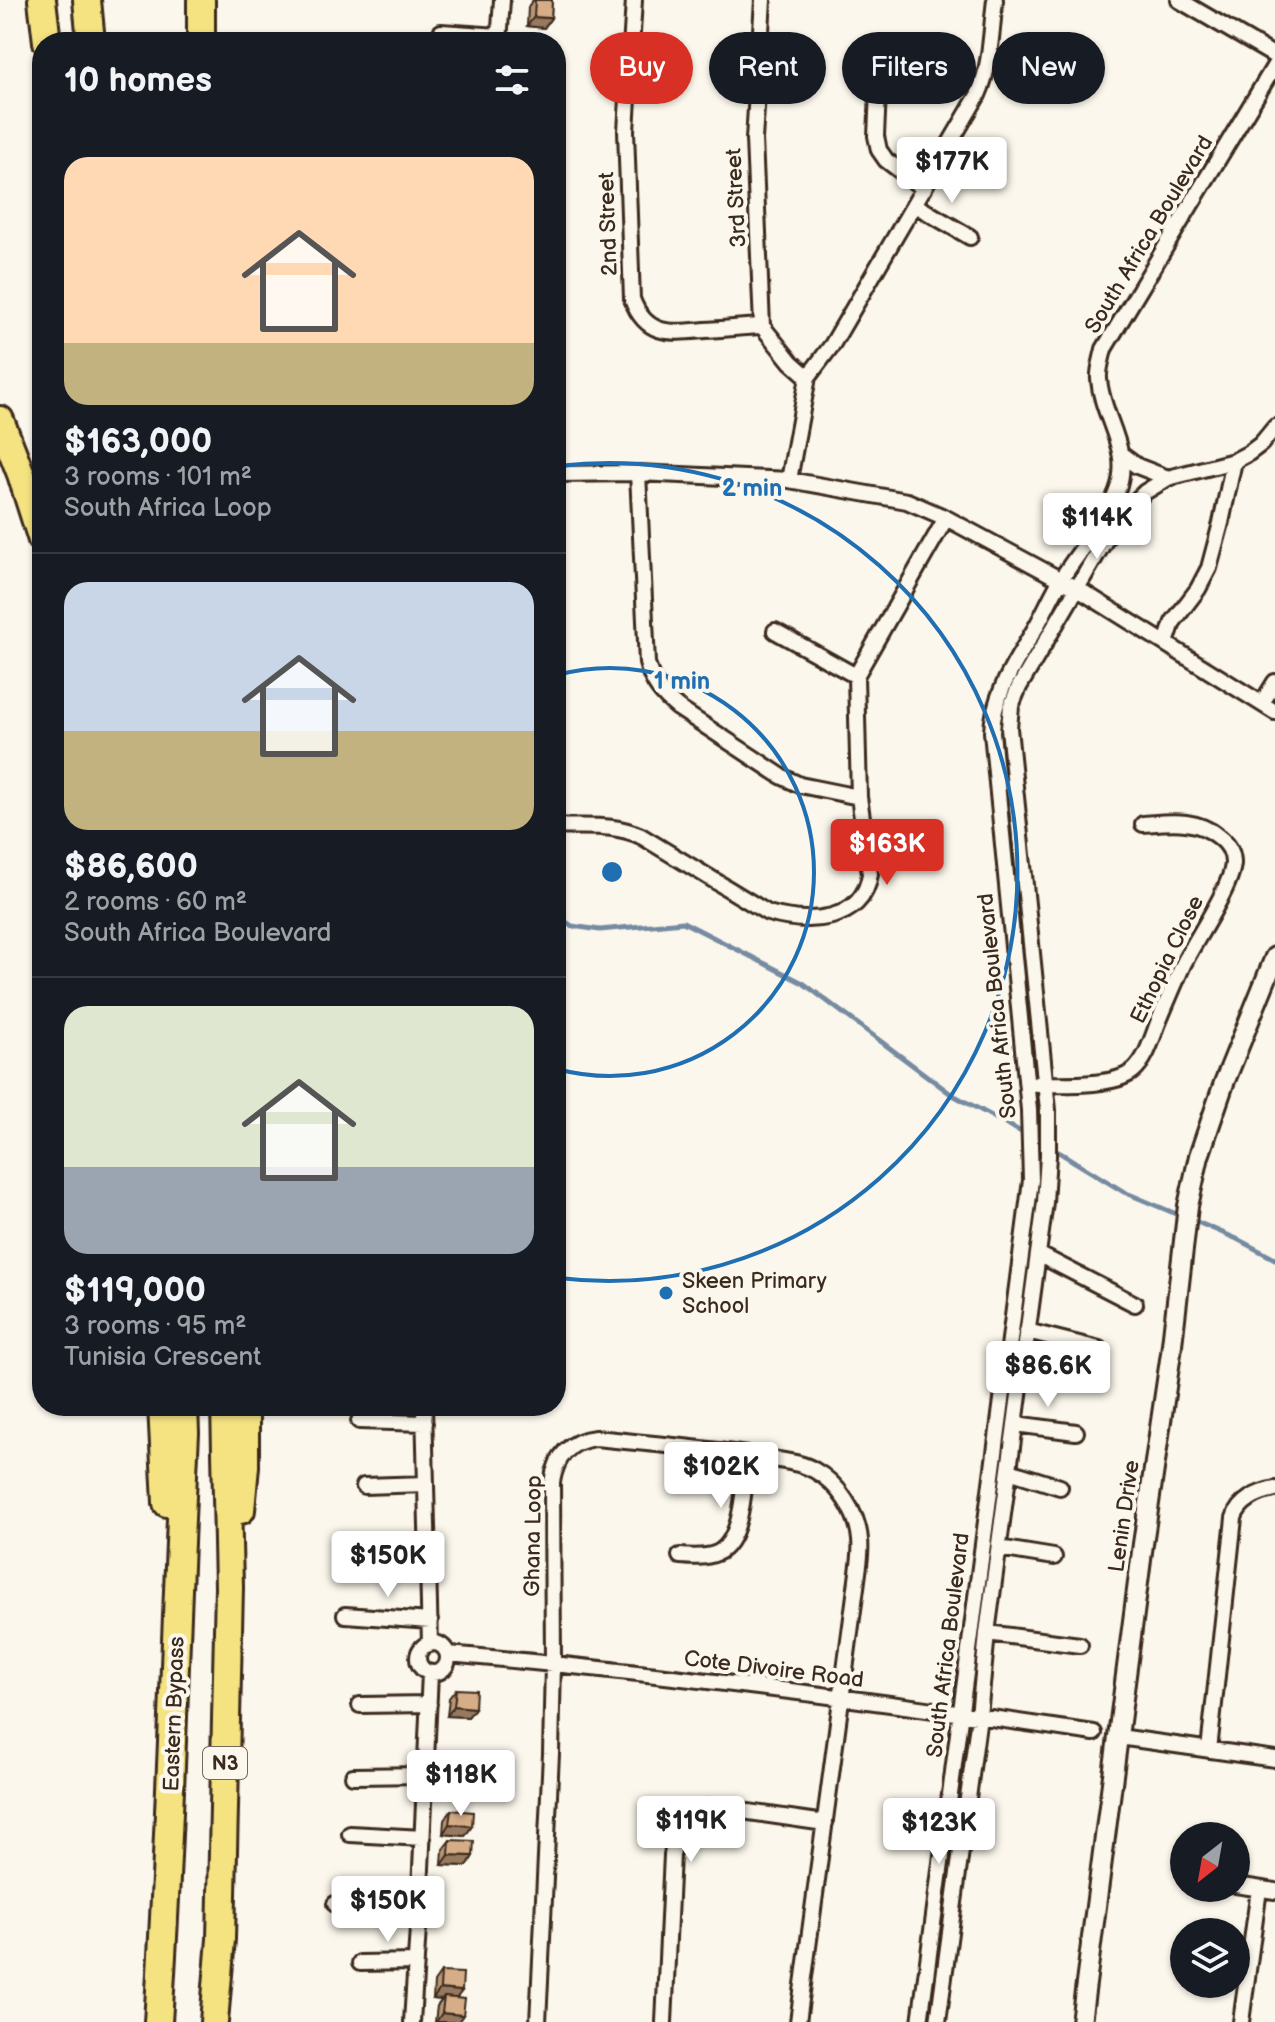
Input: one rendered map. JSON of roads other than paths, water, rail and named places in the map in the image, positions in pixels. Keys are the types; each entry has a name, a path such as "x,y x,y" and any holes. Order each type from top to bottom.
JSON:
{"highway":[{"path":"42,0 46,32"},
{"path":"87,0 90,32"},
{"path":"201,0 201,32"},
{"path":"0,420 32,509"},
{"path":"163,1416 175,1643"},
{"name":"Eastern Bypass","path":"158,2022 184,1416"},
{"name":"N3","path":"214,2022 221,1939 229,1587 225,1416"},
{"path":"229,1587 243,1494 245,1416"}],"street":[{"path":"500,32 502,0"},
{"name":"2nd Street","path":"634,0 626,131 632,299 637,312 651,327 671,333 762,326"},
{"name":"3rd Street","path":"762,326 754,139 763,0"},
{"path":"789,480 808,377 832,345 983,84 995,0"},
{"path":"1179,0 1275,56"},
{"name":"South Africa Boulevard","path":"920,2022 1030,1194 1026,1086 992,722 1004,683 1061,580 1112,504 1119,487 1122,455 1098,378 1104,349 1275,65"},
{"path":"877,104 876,136 879,150 886,160 924,189"},
{"path":"915,205 970,237"},
{"path":"762,326 791,362 808,377"},
{"name":"South Africa Boulevard","path":"938,2022 1047,1185 1048,1110 1013,773 1011,706 1019,687 1126,510 1145,492 1168,478 1234,461 1261,444 1275,427"},
{"path":"1122,455 1137,466 1168,478"},
{"path":"1166,643 1173,622 1198,589 1209,568 1234,461"},
{"path":"638,473 647,663 656,687 678,708 781,776 800,785 859,797"},
{"path":"566,474 638,473 789,480 907,501 946,518 1078,589 1270,708 1275,682"},
{"path":"566,826 625,829 768,913 784,918 840,914 854,907 864,896 870,874 859,797 856,676 946,518"},
{"path":"775,631 856,676"},
{"name":"Ethopia Close","path":"1026,1086 1111,1080 1132,1072 1140,1063 1184,964 1228,882 1233,862 1231,851 1212,832 1184,822 1143,824"},
{"name":"Lenin Drive","path":"1081,2022 1193,1178 1206,1135 1275,957"},
{"path":"1038,1254 1135,1304"},
{"path":"1027,1331 1099,1349"},
{"path":"425,1416 430,1644"},
{"path":"359,1421 425,1423"},
{"path":"1015,1424 1076,1432"},
{"name":"Ghana Loop","path":"538,2022 551,1754 552,1482 558,1458 576,1442 595,1438 800,1464 834,1485 857,1525 861,1542 859,1565 798,2022"},
{"path":"680,1556 717,1554 733,1537 738,1523 747,1455"},
{"path":"1009,1471 1060,1487"},
{"path":"364,1486 426,1484"},
{"path":"1209,1750 1236,1510 1247,1500 1275,1489"},
{"path":"359,1547 428,1550"},
{"path":"999,1548 1054,1557"},
{"path":"345,1615 430,1621"},
{"path":"987,1633 1080,1645"},
{"path":"430,1644 443,1647 448,1654 443,1670 430,1673 423,1668 419,1656 423,1648 430,1644"},
{"name":"Cote Divoire Road","path":"448,1654 553,1663 842,1698 1094,1733"},
{"path":"412,2022 430,1673"},
{"path":"360,1705 429,1704"},
{"path":"1119,1737 1275,1759"},
{"path":"353,1776 426,1775"},
{"path":"664,2022 672,1855 681,1824 689,1815 714,1807 825,1823"},
{"path":"350,1834 423,1838"},
{"path":"1250,1887 1275,1891"},
{"path":"1241,2022 1259,1889"},
{"path":"335,1904 419,1912"},
{"path":"360,1963 416,1962"}],"waterway":[{"path":"566,922 572,926 600,930 683,922 803,983 951,1094 1062,1154 1124,1192 1181,1216"},
{"path":"1190,1219 1275,1259"}],"place":[{"name":"Skeen Primary School","path":"666,1293"}]}
